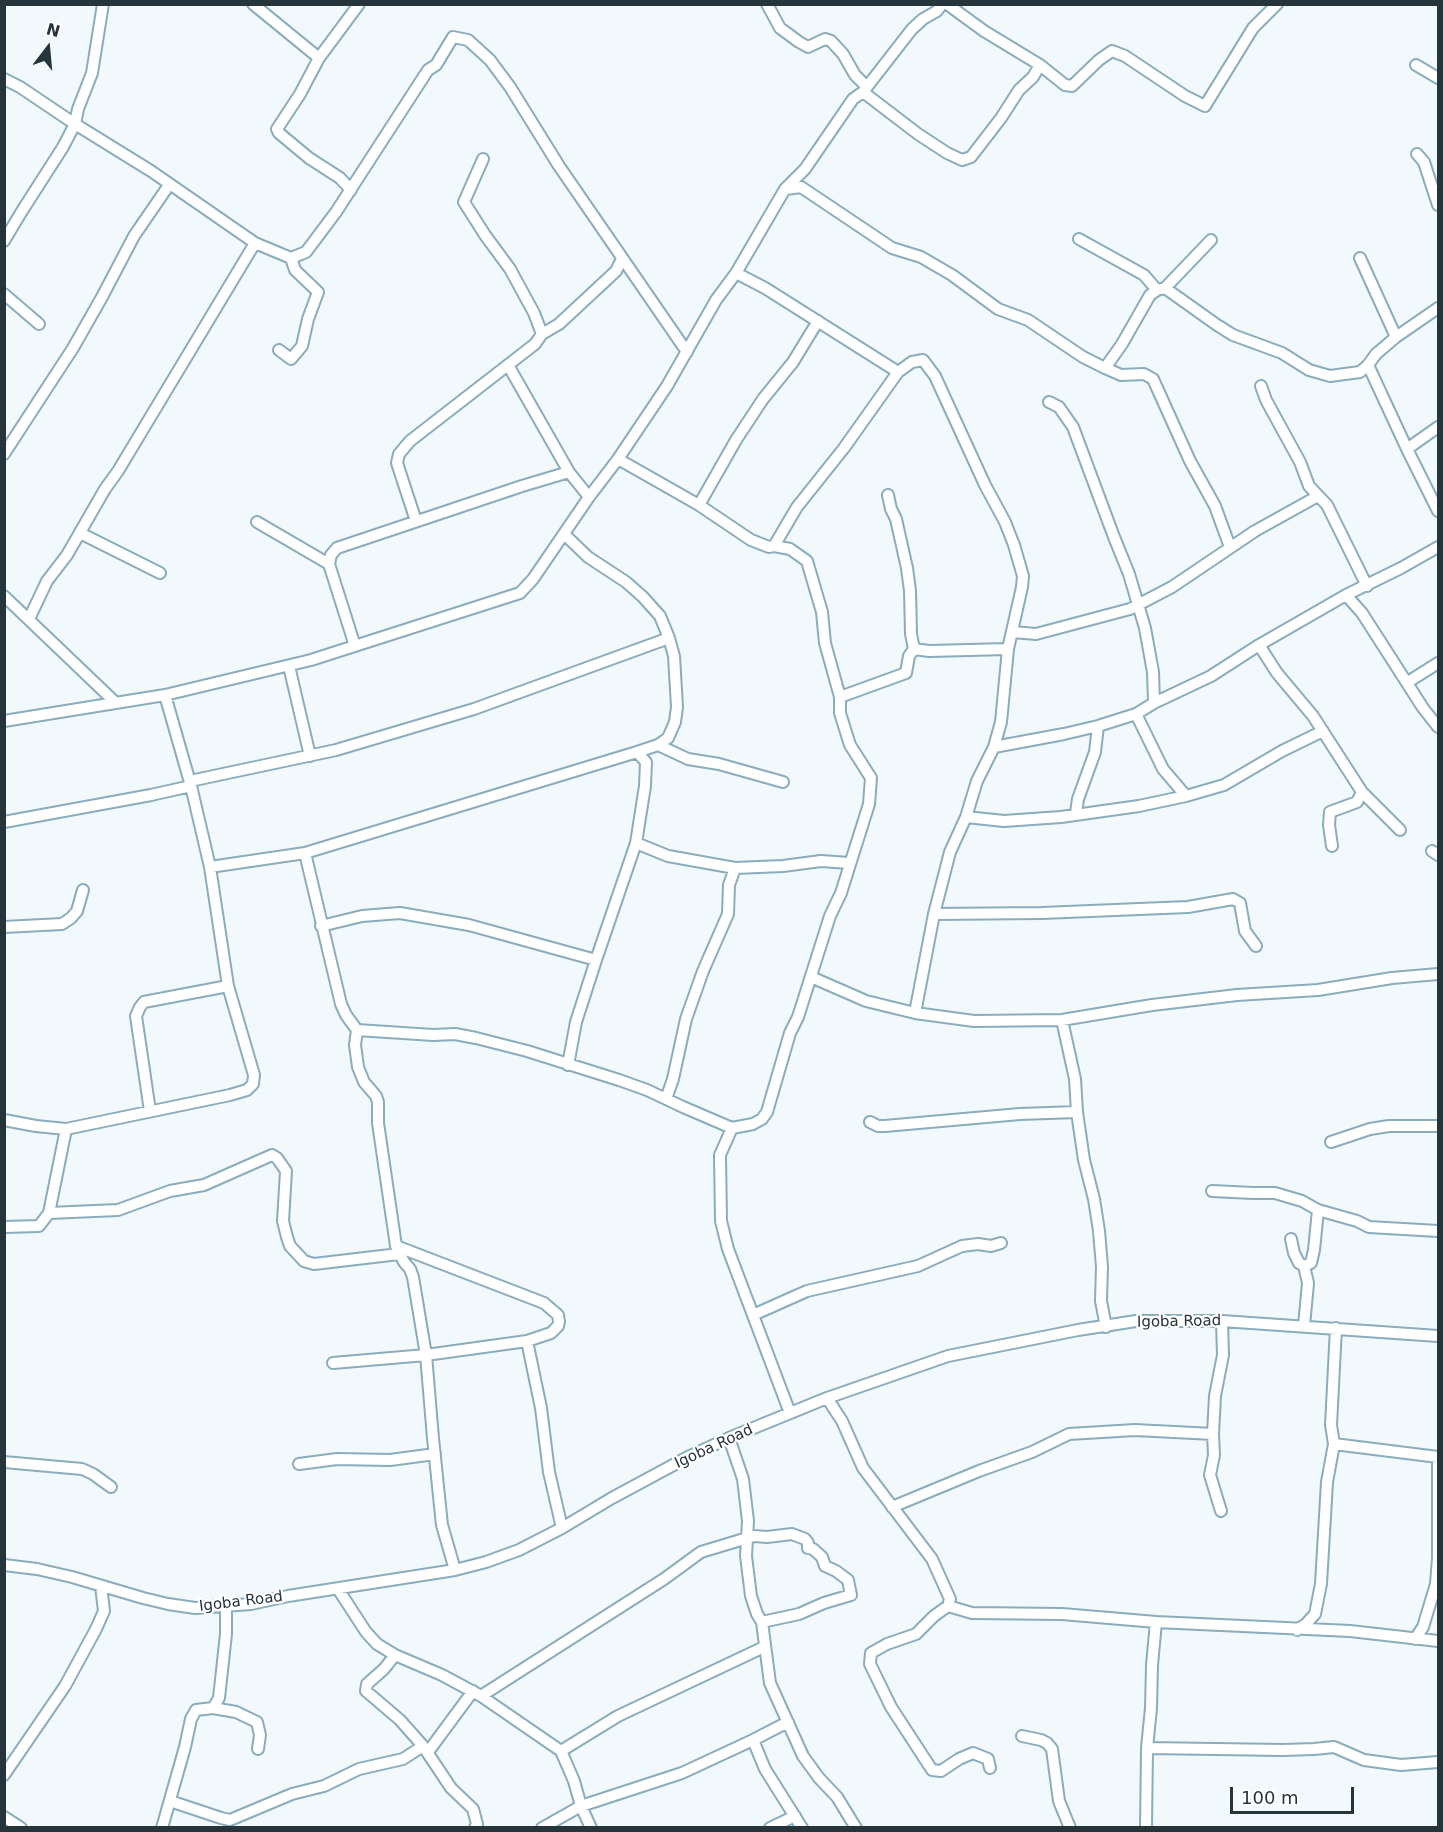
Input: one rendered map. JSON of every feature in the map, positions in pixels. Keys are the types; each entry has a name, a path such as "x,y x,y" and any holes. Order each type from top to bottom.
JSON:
{"street":[{"path":"4,241 75,124 78,109 92,74 103,4"},
{"path":"253,4 319,58"},
{"path":"351,190 340,178 309,158 277,129 319,58 359,4"},
{"path":"767,4 780,28 799,42 808,46 825,39 831,40 843,54 864,89 918,134 962,160 971,157 1019,90 1033,77 1040,65"},
{"path":"4,721 165,695 289,666 520,593 533,579 618,459 687,352 716,300 736,273 785,189 805,169 853,99 864,89 912,29 937,11 942,4"},
{"path":"947,4 984,31 1040,65 1065,85 1072,86 1112,51 1125,56 1185,96 1205,106 1253,28 1277,4"},
{"path":"4,79 151,171 255,243 291,258 306,252 351,190 428,70 436,65 453,37 468,40 490,60 510,87 559,166 687,352"},
{"path":"1416,65 1438,78"},
{"path":"1417,154 1424,162 1438,205"},
{"path":"483,159 464,202 510,269 534,313 542,334"},
{"path":"4,454 73,348 134,236 169,185"},
{"path":"785,189 801,187 892,248 921,257 998,309 1028,320 1083,357 1121,375 1144,374 1153,379 1190,460 1215,506 1230,547"},
{"path":"1079,239 1144,275 1161,289 1233,335 1282,353 1309,370 1330,376 1360,372 1396,337 1438,308"},
{"path":"1105,368 1122,344 1150,295 1161,289 1211,240"},
{"path":"29,619 47,581 67,555 255,243"},
{"path":"279,350 291,359 302,346 308,319 318,292 295,270 291,258"},
{"path":"1360,258 1396,337"},
{"path":"416,521 397,462 399,454 410,441 535,344 542,334 559,324 616,271 622,259"},
{"path":"736,273 765,288 898,372"},
{"path":"4,294 39,324"},
{"path":"699,505 736,440 763,399 789,368 818,321"},
{"path":"774,546 797,507 844,448 898,372 919,360 924,360 962,431 985,485 1005,522 1023,576 1008,649 1001,722 994,747 976,781 966,817 950,852 934,914 915,1013"},
{"path":"508,365 569,472 589,497"},
{"path":"1368,365 1438,511"},
{"path":"1261,386 1266,400 1300,462 1309,486 1327,505 1367,586"},
{"path":"1049,402 1059,407 1073,427 1129,574 1139,603 1153,672 1154,703"},
{"path":"1407,449 1438,427"},
{"path":"357,1030 434,1035 455,1034 527,1051 647,1090 732,1128 753,1124 762,1119 767,1112 790,1033 798,1017 830,916 841,893 869,804 871,778 850,745 840,713 840,697 825,643 822,612 807,561 790,549 769,547 751,540 699,505 618,459"},
{"path":"355,646 329,564 331,555 337,548 569,472"},
{"path":"840,697 906,673 909,656 914,649 907,568 888,495"},
{"path":"1013,632 1036,634 1130,609 1172,586 1230,547 1317,496"},
{"path":"257,522 329,564"},
{"path":"782,532 790,549"},
{"path":"80,533 160,573"},
{"path":"210,867 305,853 637,752 668,738 677,707 674,656 660,616 626,582 588,556 564,534"},
{"path":"994,747 1098,726 1136,714 1211,676 1259,645 1346,595 1438,547"},
{"path":"1346,595 1362,612 1438,727"},
{"path":"4,596 116,703"},
{"path":"4,822 151,795 190,783 336,750 474,708 669,638"},
{"path":"1259,645 1276,673 1306,707 1323,731 1362,792 1400,830"},
{"path":"914,649 929,651 1008,649"},
{"path":"1408,682 1438,663"},
{"path":"289,666 310,756"},
{"path":"4,1120 66,1129 247,1090 253,1084 254,1075 228,986 210,867 190,783 165,695"},
{"path":"1136,714 1164,769 1185,796"},
{"path":"1076,813 1078,799 1095,752 1098,726"},
{"path":"966,817 1004,821 1061,817 1076,813 1139,806 1185,796 1224,785 1282,751 1323,731"},
{"path":"658,744 688,759 719,764 783,782"},
{"path":"568,1065 576,1022 636,843 645,786 646,762 637,752"},
{"path":"1332,846 1330,812 1357,802 1362,792"},
{"path":"636,843 668,856 735,868 783,866 821,861 849,863"},
{"path":"305,853 341,1004 346,1016 357,1030 355,1045 360,1075 378,1102 378,1123 398,1250 413,1277 426,1355 442,1525 455,1570"},
{"path":"666,1099 673,1079 686,1019 703,971 728,914 729,885 735,868"},
{"path":"4,927 62,924 77,911 83,890"},
{"path":"934,914 1166,908 1233,899 1240,903 1245,931 1256,946"},
{"path":"321,926 362,916 400,913 469,925 596,960"},
{"path":"811,977 866,1001 915,1013 974,1021 1062,1020 1237,995 1318,990 1392,978 1438,974"},
{"path":"150,1112 136,1016 140,1007 144,1002 228,986"},
{"path":"1062,1020 1075,1079 1084,1160 1100,1231 1101,1301 1106,1327"},
{"path":"870,1122 878,1126 885,1126 1020,1114 1077,1112"},
{"path":"1331,1142 1370,1129 1389,1126 1438,1126"},
{"path":"732,1128 720,1155 721,1221 728,1249 790,1413"},
{"path":"4,1227 39,1226 49,1212 66,1129"},
{"path":"49,1212 118,1210 170,1191 204,1185 272,1155 286,1171 283,1221 287,1237 290,1246 304,1261 314,1264 327,1263 398,1250 544,1303 558,1315 558,1326 551,1333 527,1341 426,1355 333,1363"},
{"path":"1212,1191 1275,1193 1369,1227 1438,1231"},
{"path":"1304,1266 1311,1263 1318,1210"},
{"path":"1291,1239 1294,1253 1299,1263 1304,1266 1308,1283 1304,1326"},
{"path":"753,1315 807,1291 918,1266 962,1246 991,1246 1001,1243"},
{"name":"Igoba Road","path":"4,1565 37,1569 168,1604 195,1608 251,1604 288,1596 455,1570 486,1562 519,1550 690,1456 729,1438 827,1398 948,1356 1136,1321 1222,1321 1438,1336"},
{"path":"1221,1511 1210,1475 1214,1455 1215,1396 1223,1355 1222,1321"},
{"path":"1297,1630 1316,1614 1321,1584 1327,1482 1334,1444 1331,1425 1336,1328"},
{"path":"527,1341 541,1408 549,1472 562,1528"},
{"path":"827,1398 842,1420 863,1468 932,1559 950,1599 948,1606 915,1634 887,1644 871,1653 870,1664 891,1707 932,1770 941,1771 973,1753 988,1759 990,1768"},
{"path":"892,1508 979,1471 1032,1452 1069,1434 1135,1430 1213,1434"},
{"path":"729,1438 743,1479 747,1507 746,1556 751,1596 762,1622 770,1683 803,1756 837,1797 856,1827"},
{"path":"1334,1444 1438,1457 1436,1584 1423,1627 1415,1639"},
{"path":"299,1464 338,1459 390,1460 435,1454"},
{"path":"4,1462 82,1469 111,1487"},
{"path":"170,1801 233,1824 292,1794 324,1786 359,1769 403,1759 426,1749 477,1694 664,1579 701,1552 747,1538 792,1534 805,1539 808,1548 813,1549 822,1557 825,1566 848,1580 851,1595 799,1614 762,1622"},
{"path":"4,1775 65,1686 96,1629 104,1611 101,1586"},
{"path":"338,1589 366,1632 377,1644 394,1655 442,1675 477,1694 561,1751 591,1827"},
{"path":"213,1707 219,1698 226,1635 226,1606"},
{"path":"948,1606 972,1613 1062,1614 1156,1622 1325,1630 1438,1641"},
{"path":"1316,1614 1325,1630"},
{"path":"1146,1827 1147,1748 1156,1622"},
{"path":"561,1751 618,1716 764,1647"},
{"path":"394,1655 384,1669 367,1684 366,1691 400,1720 426,1749 451,1788 473,1809 479,1826"},
{"path":"162,1827 191,1719 196,1710 213,1707 236,1712 257,1722 260,1735 258,1749"},
{"path":"542,1827 581,1806 682,1773 788,1722"},
{"path":"1022,1736 1041,1740 1052,1749 1059,1801 1070,1827"},
{"path":"753,1740 765,1769 802,1827"},
{"path":"1147,1748 1283,1750 1334,1747 1364,1760 1401,1765 1438,1762"},
{"path":"770,1827 795,1816"},
{"path":"4,1817 21,1827"}]}
